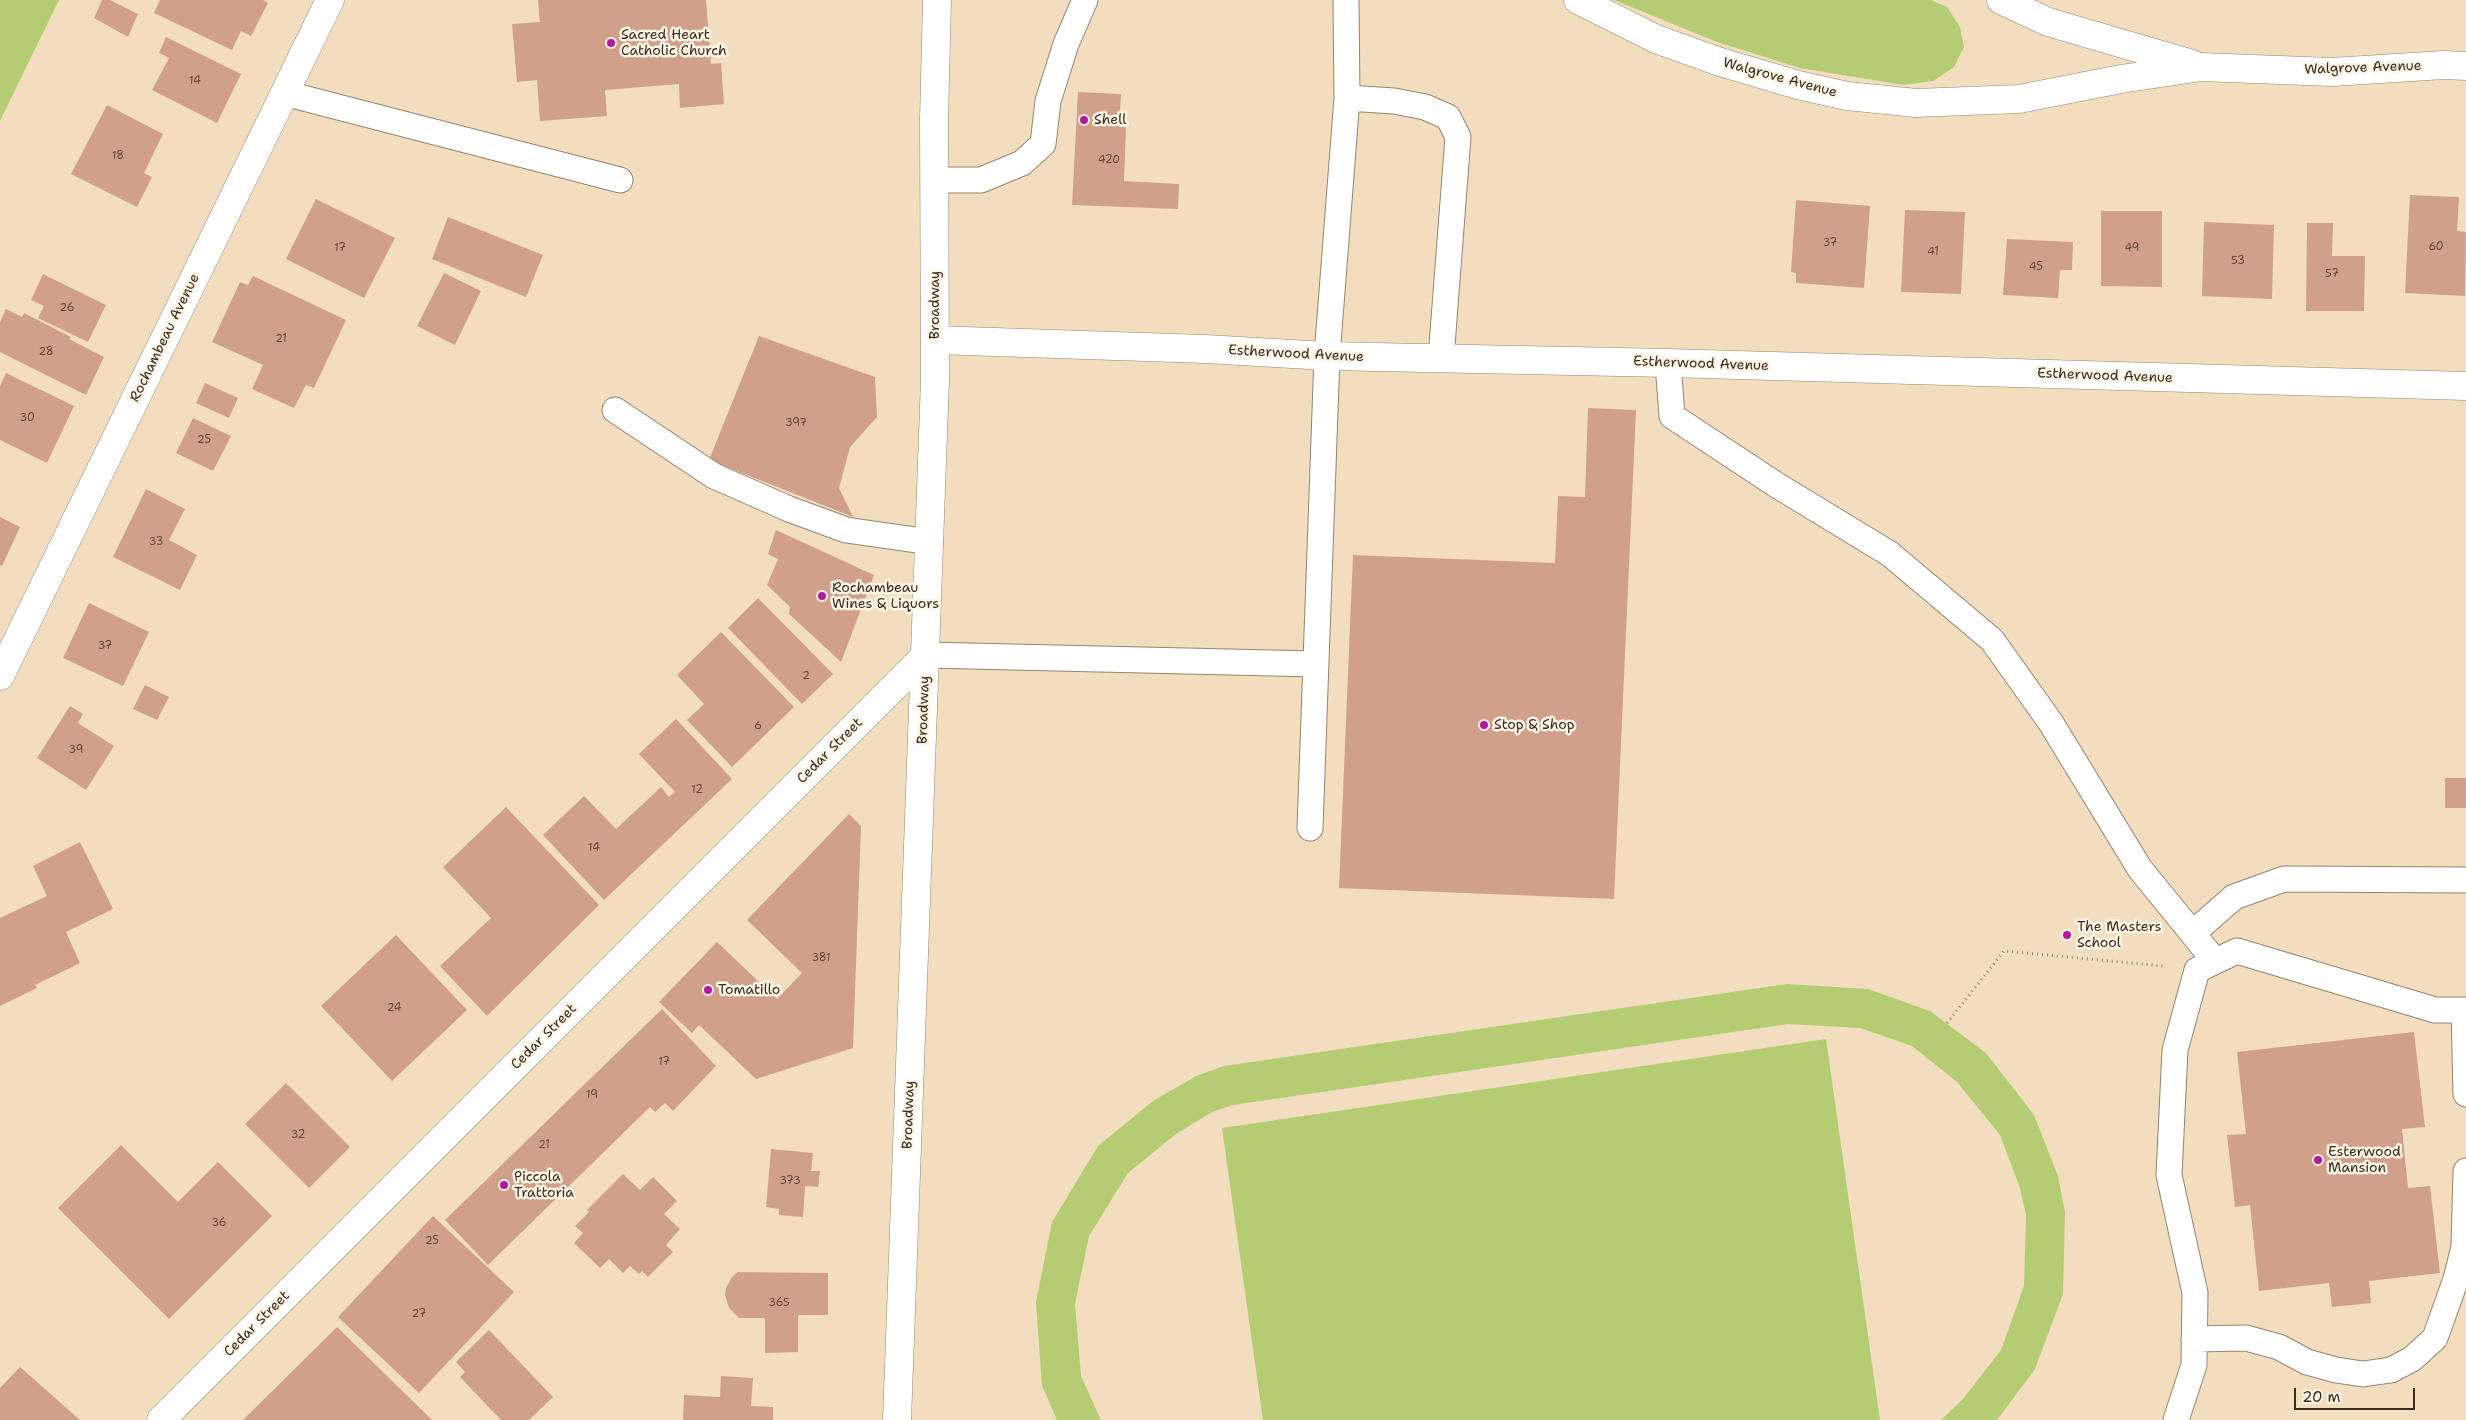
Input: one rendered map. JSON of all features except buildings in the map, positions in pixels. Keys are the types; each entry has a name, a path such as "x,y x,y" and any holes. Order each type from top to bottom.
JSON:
{"street":[{"name":"Rochambeau Avenue","path":"0,676 330,0"},
{"name":"Broadway","path":"897,1420 930,542 935,340 934,180 937,0"},
{"name":"Walgrove Avenue","path":"1578,0 1656,39 1720,62 1798,85 1847,96 1916,103 2019,99 2121,79 2201,67 2332,72 2444,65 2466,66"},
{"name":"Walgrove Avenue","path":"2001,0 2048,22 2201,67"},
{"name":"Estherwood Avenue","path":"935,340 1205,349 1328,356 1668,363 2466,386"},
{"name":"Cedar Street","path":"161,1420 926,655"}],"lane":[{"path":"934,180 981,180 1022,163 1043,144 1048,101 1066,44 1085,0"},
{"path":"1310,828 1328,356 1347,98 1346,0"},
{"path":"284,93 620,180"},
{"path":"1347,98 1394,101 1425,107 1448,117 1458,137 1440,358"},
{"path":"1668,363 1672,416 1775,484 1890,554 1992,640 2051,722 2140,869 2193,933 2206,965 2175,1050 2169,1175 2195,1293 2194,1365 2176,1420"},
{"path":"615,410 714,476 789,509 846,530 930,542"},
{"path":"926,655 1316,664"},
{"path":"2193,933 2234,897 2284,879 2466,880"},
{"path":"2206,965 2237,951 2435,1010 2465,1010 2466,1094"},
{"path":"2194,1338 2246,1338 2279,1347 2307,1362 2336,1370 2362,1374 2391,1370 2412,1359 2435,1338 2456,1279 2464,1247 2466,1171"}],"path":[{"path":"1947,1023 2004,951 2206,965"}],"green space":[{"path":"0,0 59,0 0,121"},
{"path":"1614,0 1931,0 1947,7 1960,27 1964,47 1954,67 1933,81 1903,85 1800,68 1717,42"},
{"path":"1787,984 1868,989 1930,1011 1986,1053 2034,1115 2058,1176 2065,1212 2063,1294 2035,1369 1997,1420 1941,1420 1963,1399 2001,1350 2024,1286 2026,1215 2020,1188 2000,1135 1957,1082 1912,1046 1860,1028 1788,1024 1233,1105 1212,1112 1176,1134 1128,1173 1089,1236 1075,1304 1081,1376 1101,1420 1057,1420 1042,1386 1036,1302 1052,1222 1098,1146 1153,1101 1196,1076 1224,1066"},
{"path":"1826,1039 1880,1420 1263,1420 1222,1128"}],"place":[{"name":"Sacred Heart Catholic Church","path":"611,43"},
{"name":"Shell","path":"1084,120"},
{"name":"Rochambeau Wines & Liquors","path":"822,596"},
{"name":"Stop & Shop","path":"1484,725"},
{"name":"The Masters School","path":"2067,935"},
{"name":"Tomatillo","path":"708,990"},
{"name":"Esterwood Mansion","path":"2318,1160"},
{"name":"Piccola Trattoria","path":"504,1185"}]}
